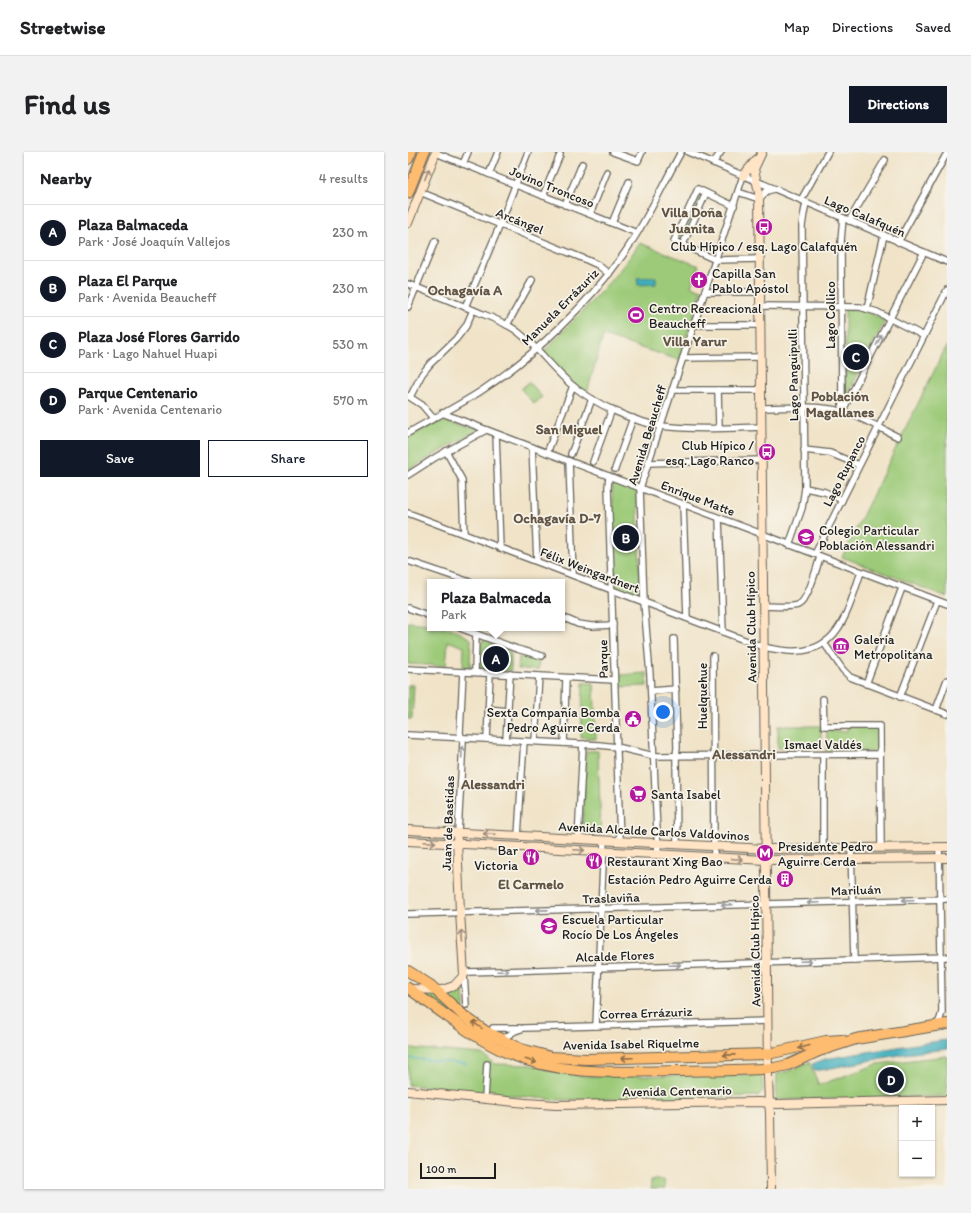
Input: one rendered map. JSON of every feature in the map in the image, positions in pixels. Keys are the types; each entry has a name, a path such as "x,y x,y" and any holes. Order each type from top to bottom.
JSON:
{"highway":[{"path":"408,159 411,152"},
{"path":"408,193 424,152"},
{"name":"Avenida Isabel Riquelme","path":"408,971 437,991 472,1022 501,1040 521,1049 559,1058 577,1059 768,1054 826,1041 856,1039 947,1024"},
{"name":"Avenida Isabel Riquelme","path":"408,988 488,1043 521,1058 570,1070 595,1072 768,1069 788,1065 819,1051 856,1039"}],"main road":[{"path":"408,222 436,152"},
{"path":"743,176 749,167 761,155"},
{"name":"Avenida Club Hípico","path":"761,155 754,169 759,199 762,408 768,1104 770,1112 766,1189"},
{"name":"Avenida Alcalde Carlos Valdovinos","path":"408,830 766,849 943,847"},
{"name":"Juan de Bastidas","path":"458,832 457,844 464,975"},
{"path":"506,846 507,835"},
{"path":"552,849 554,838"},
{"name":"Avenida Alcalde Carlos Valdovinos","path":"408,841 766,860 943,858"},
{"path":"890,848 894,853 891,859"},
{"path":"901,848 898,853 902,859"},
{"path":"913,848 916,853 914,859"},
{"path":"923,848 920,853 923,858"},
{"path":"805,849 809,853 810,860"},
{"path":"810,860 813,851 819,849"},
{"path":"408,988 437,991 454,986 464,975"},
{"name":"Avenida Centenario","path":"408,1090 556,1105 685,1102 760,1102 768,1104 947,1100"},
{"name":"Avenida Club Hípico","path":"768,1150 771,1189"}],"street":[{"name":"Jovino Troncoso","path":"436,152 638,233"},
{"path":"463,164 468,152"},
{"path":"489,174 498,152"},
{"path":"465,307 500,225 528,152"},
{"path":"613,152 623,154 638,162 642,152"},
{"name":"Manuela Errázuriz","path":"408,433 482,390 537,348 589,298 609,274 638,233 681,152"},
{"name":"Lago Calafquén","path":"688,152 898,242 947,261"},
{"path":"713,163 721,152"},
{"name":"Lago Panguipulli","path":"789,545 802,508 805,488 802,220 804,202 828,152"},
{"path":"898,242 947,153"},
{"path":"543,196 560,155"},
{"path":"849,221 884,160"},
{"path":"565,204 582,164"},
{"path":"590,214 607,172"},
{"name":"Avenida Beaucheff","path":"658,854 651,691 644,602 640,488 743,176"},
{"path":"612,222 629,182"},
{"path":"734,206 698,189 674,241 716,260 760,259"},
{"path":"738,192 759,199 767,192 774,189"},
{"name":"Arcángel","path":"420,192 587,260 598,265 609,274"},
{"path":"683,244 706,193"},
{"name":"Lago Collico","path":"842,412 840,241 843,218"},
{"path":"867,308 884,236"},
{"path":"408,307 435,240"},
{"path":"842,412 924,252"},
{"path":"507,325 532,280"},
{"path":"408,284 507,325 521,334 537,348 573,386 592,399 633,418 660,426 762,427"},
{"name":"Lago Rupanco","path":"763,606 795,606 800,604 806,596 818,555 842,500 947,290"},
{"path":"705,292 760,292"},
{"path":"760,306 857,306 867,308 924,336"},
{"path":"433,418 422,405 409,396 422,374 430,364 446,350 461,333 473,310"},
{"path":"694,325 760,325"},
{"path":"683,358 761,357"},
{"path":"547,453 573,386"},
{"path":"672,390 761,390"},
{"path":"718,390 718,427"},
{"path":"571,454 592,399"},
{"path":"762,408 827,408 842,412 879,427 898,437"},
{"path":"593,462 612,409"},
{"name":"Enrique Matte","path":"442,413 947,604"},
{"path":"615,470 633,418"},
{"path":"408,474 446,451 486,430"},
{"path":"496,434 500,548"},
{"path":"532,447 537,561"},
{"path":"804,450 830,453 859,465"},
{"path":"446,451 462,480 464,534"},
{"path":"648,463 762,460"},
{"path":"569,461 573,575"},
{"name":"Parque","path":"609,476 608,487 613,590 614,680 620,841"},
{"path":"805,488 819,490 842,500"},
{"path":"683,504 687,618"},
{"name":"Félix Weingardnert","path":"408,513 763,647 798,651 813,649 824,643"},
{"path":"719,518 723,632"},
{"path":"408,561 461,579"},
{"path":"861,572 841,624 834,635 824,643 847,675 866,684 947,714"},
{"path":"866,684 902,588"},
{"path":"900,697 937,601"},
{"path":"408,608 427,615"},
{"path":"565,618 578,624 592,626 613,625"},
{"path":"468,631 517,649 542,656"},
{"path":"475,672 476,634"},
{"path":"674,639 677,748 677,844"},
{"name":"Huelquehue","path":"713,656 714,857"},
{"path":"408,669 614,680"},
{"name":"Juan de Bastidas","path":"458,832 463,742 460,732 463,672"},
{"path":"487,739 490,673"},
{"path":"506,740 510,674"},
{"path":"535,741 539,676"},
{"path":"564,743 566,678"},
{"path":"936,710 947,680"},
{"path":"651,691 676,689"},
{"name":"Ismael Valdés","path":"408,734 617,747 654,756 880,754 880,726 824,726 823,699"},
{"path":"488,710 508,711"},
{"path":"518,836 524,741"},
{"path":"578,839 583,744"},
{"path":"880,754 881,848"},
{"path":"819,849 823,755"},
{"path":"596,1026 604,840"},
{"path":"936,1026 942,1012 944,957 940,899 943,847"},
{"path":"851,848 854,960"},
{"name":"Mariluán","path":"766,904 947,899"},
{"name":"Traslaviña","path":"408,914 766,904"},
{"path":"767,962 944,957"},
{"name":"Alcalde Flores","path":"464,975 472,972 767,962"},
{"name":"Juan de Bastidas","path":"464,975 466,1005"},
{"name":"Correa Errázuriz","path":"493,1028 768,1021"},
{"name":"Correa Errázuriz","path":"501,1040 515,1031 524,1028"},
{"path":"485,1099 488,1064"}],"green space":[{"path":"699,191 705,193 682,242 676,240"},
{"name":"Centro Recreacional Beaucheff","path":"640,243 699,266 691,286 702,290 679,360 603,336 587,393 573,384 545,355 544,352 606,286"},
{"path":"845,309 866,312 885,321 848,394 845,393"},
{"path":"947,345 947,597 842,557"},
{"path":"529,382 542,397 534,404 521,389"},
{"path":"442,419 478,430 408,470 408,438"},
{"path":"612,481 637,489 641,599 615,587"},
{"path":"408,622 427,624 427,631 456,631 471,639 470,667 463,667 464,647 448,641 446,666 408,664"},
{"path":"482,640 511,650 511,671 479,669"},
{"path":"519,657 539,659 538,670 518,669"},
{"path":"647,673 647,686 619,687 619,675"},
{"path":"583,683 594,683 596,739 581,737"},
{"path":"408,685 414,685 412,719 408,719"},
{"path":"778,726 821,726 821,748 778,748"},
{"path":"847,727 878,727 879,752 826,752 827,731 847,731"},
{"path":"586,751 598,751 601,835 582,834"},
{"path":"463,982 464,1011 448,995 448,992 456,989"},
{"path":"420,992 435,994 479,1033"},
{"path":"408,1048 482,1054 495,1064 531,1065 561,1073 585,1076 760,1075 762,1078 763,1091 758,1096 558,1100 408,1085"},
{"path":"947,1056 947,1096 776,1100 777,1074 809,1062 819,1085 878,1064"},
{"path":"651,1180 664,1180 665,1189 651,1189"}],"water":[{"path":"656,277 656,284 638,285 637,278"},
{"path":"947,1040 947,1049 904,1054 821,1070 814,1070 812,1064 825,1059"}],"waterway":[{"path":"408,1058 466,1064"}],"place":[{"name":"Club Hípico / esq. Lago Calafquén","path":"764,227"},
{"name":"Capilla San Pablo Apóstol","path":"699,280"},
{"name":"Centro Recreacional Beaucheff","path":"636,315"},
{"name":"Plaza José Flores Garrido","path":"856,357"},
{"name":"Club Hípico / esq. Lago Ranco","path":"767,452"},
{"name":"Colegio Particular Población Alessandri","path":"806,537"},
{"name":"Plaza El Parque","path":"626,538"},
{"name":"Galería Metropolitana","path":"841,646"},
{"name":"Plaza Balmaceda","path":"496,659"},
{"name":"Sexta Compañía Bomba Pedro Aguirre Cerda","path":"633,719"},
{"name":"Santa Isabel","path":"638,794"},
{"name":"Presidente Pedro Aguirre Cerda","path":"765,853"},
{"name":"Bar Victoria","path":"531,857"},
{"name":"Restaurant Xing Bao","path":"594,861"},
{"name":"Estación Pedro Aguirre Cerda","path":"785,879"},
{"name":"Escuela Particular Rocío De Los Ángeles","path":"549,926"},
{"name":"Parque Centenario","path":"891,1080"}],"district":[{"name":"Villa Doña Juanita","path":"692,220"},
{"name":"Ochagavía A","path":"465,290"},
{"name":"Villa Yarur","path":"695,341"},
{"name":"Población Magallanes","path":"840,404"},
{"name":"San Miguel","path":"569,429"},
{"name":"Ochagavía D-7","path":"557,518"},
{"name":"Alessandri","path":"744,754"},
{"name":"Alessandri","path":"493,784"},
{"name":"El Carmelo","path":"531,884"}]}
